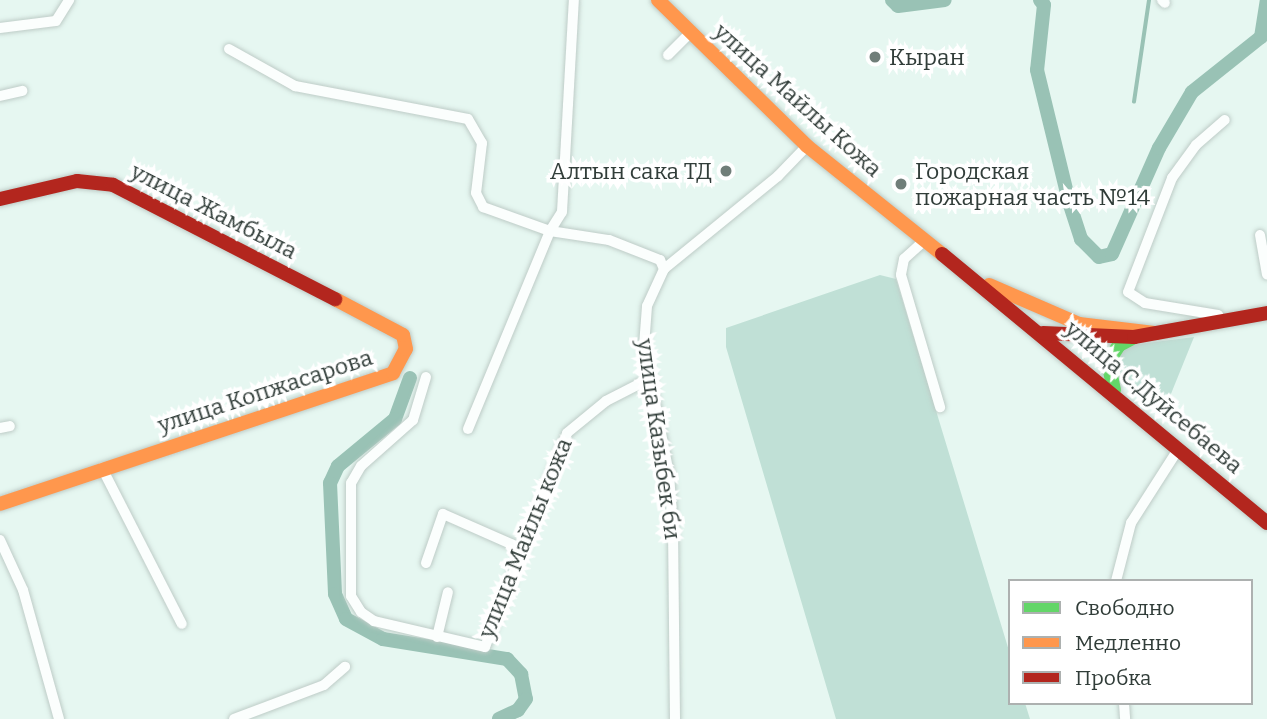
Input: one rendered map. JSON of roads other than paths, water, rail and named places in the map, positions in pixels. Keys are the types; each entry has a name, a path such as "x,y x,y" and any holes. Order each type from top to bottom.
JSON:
{"street":[{"path":"0,28 56,21 69,0"},
{"path":"468,429 550,231 562,212 567,169 574,0"},
{"name":"улица Майлы Кожа","path":"658,0 807,146 1043,333"},
{"path":"668,55 690,33"},
{"path":"229,48 295,86 468,119 482,143 478,202 492,214 550,231 610,240 660,260 664,269"},
{"path":"0,96 22,91"},
{"path":"1223,323 1218,315 1145,303 1128,292 1172,178 1196,145 1225,120"},
{"name":"улица Казыбек би","path":"675,719 673,532 669,474 643,325 654,288 664,269 778,176 807,146"},
{"name":"улица Жамбыла","path":"0,199 78,181 113,185 397,330"},
{"path":"1260,235 1267,274"},
{"path":"925,240 904,259 901,275 940,407"},
{"path":"979,282 1002,288 1079,324 1156,333"},
{"path":"1043,333 1133,337 1267,313"},
{"name":"улица Копжасарова","path":"0,504 396,372 406,349 403,335 397,330"},
{"name":"улица С.Дуйсебаева","path":"1043,333 1267,523"},
{"path":"1114,392 1108,362 1119,345 1133,337"},
{"name":"улица Майлы кожа","path":"426,377 413,420 361,466 351,482 348,546 351,596 361,611 396,628 485,646 520,548 567,433 606,401 651,378"},
{"path":"1117,579 1131,523 1179,448"},
{"path":"102,468 182,624"},
{"path":"426,563 443,514 520,548"},
{"path":"0,540 27,601 59,719"},
{"path":"437,637 448,592"},
{"path":"234,719 324,685 345,667"}],"waterway":[{"path":"892,0 898,6 945,0"},
{"path":"1040,0 1044,5 1037,70 1081,239 1099,257 1112,254 1159,148 1192,92 1261,37 1267,0"},
{"path":"1134,102 1149,0"},
{"path":"410,378 395,419 338,466 330,483 335,594 346,619 383,639 507,659 521,674 526,699 518,710 499,719"}],"place":[{"name":"Кыран","path":"875,57"},
{"name":"Алтын сака ТД","path":"726,171"},
{"name":"Городская пожарная часть №14","path":"901,184"}]}
